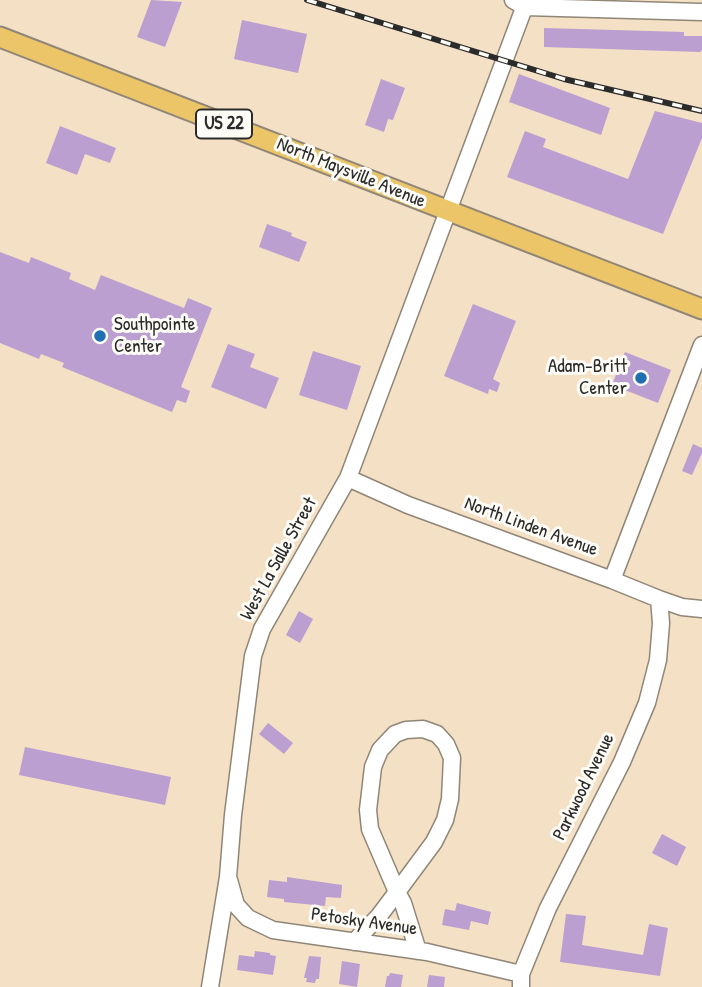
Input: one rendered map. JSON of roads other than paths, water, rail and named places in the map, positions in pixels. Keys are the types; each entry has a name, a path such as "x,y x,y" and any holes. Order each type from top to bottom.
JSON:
{"main road":[{"name":"North Maysville Avenue","path":"0,37 702,309"}],"street":[{"path":"522,2 702,12"},
{"name":"West La Salle Street","path":"210,987 228,877 233,814 253,656 262,629 348,478 448,211 522,2"},
{"path":"612,580 702,345"},
{"name":"North Linden Avenue","path":"348,478 408,505 659,599 682,607 702,609"},
{"name":"Parkwood Avenue","path":"521,981 548,908 622,762 647,703 658,660 661,623 659,599"},
{"path":"354,942 397,892 434,842 445,820 453,769 449,751 437,734 423,729 395,734 380,750 373,767 368,810 370,829 397,892 418,951"},
{"name":"Petosky Avenue","path":"228,877 236,905 258,925 273,930 418,951 521,981"}],"railway":[{"path":"307,0 564,79 702,111"}],"place":[{"name":"Southpointe Center","path":"100,336"},
{"name":"Adam-Britt Center","path":"641,378"}]}
